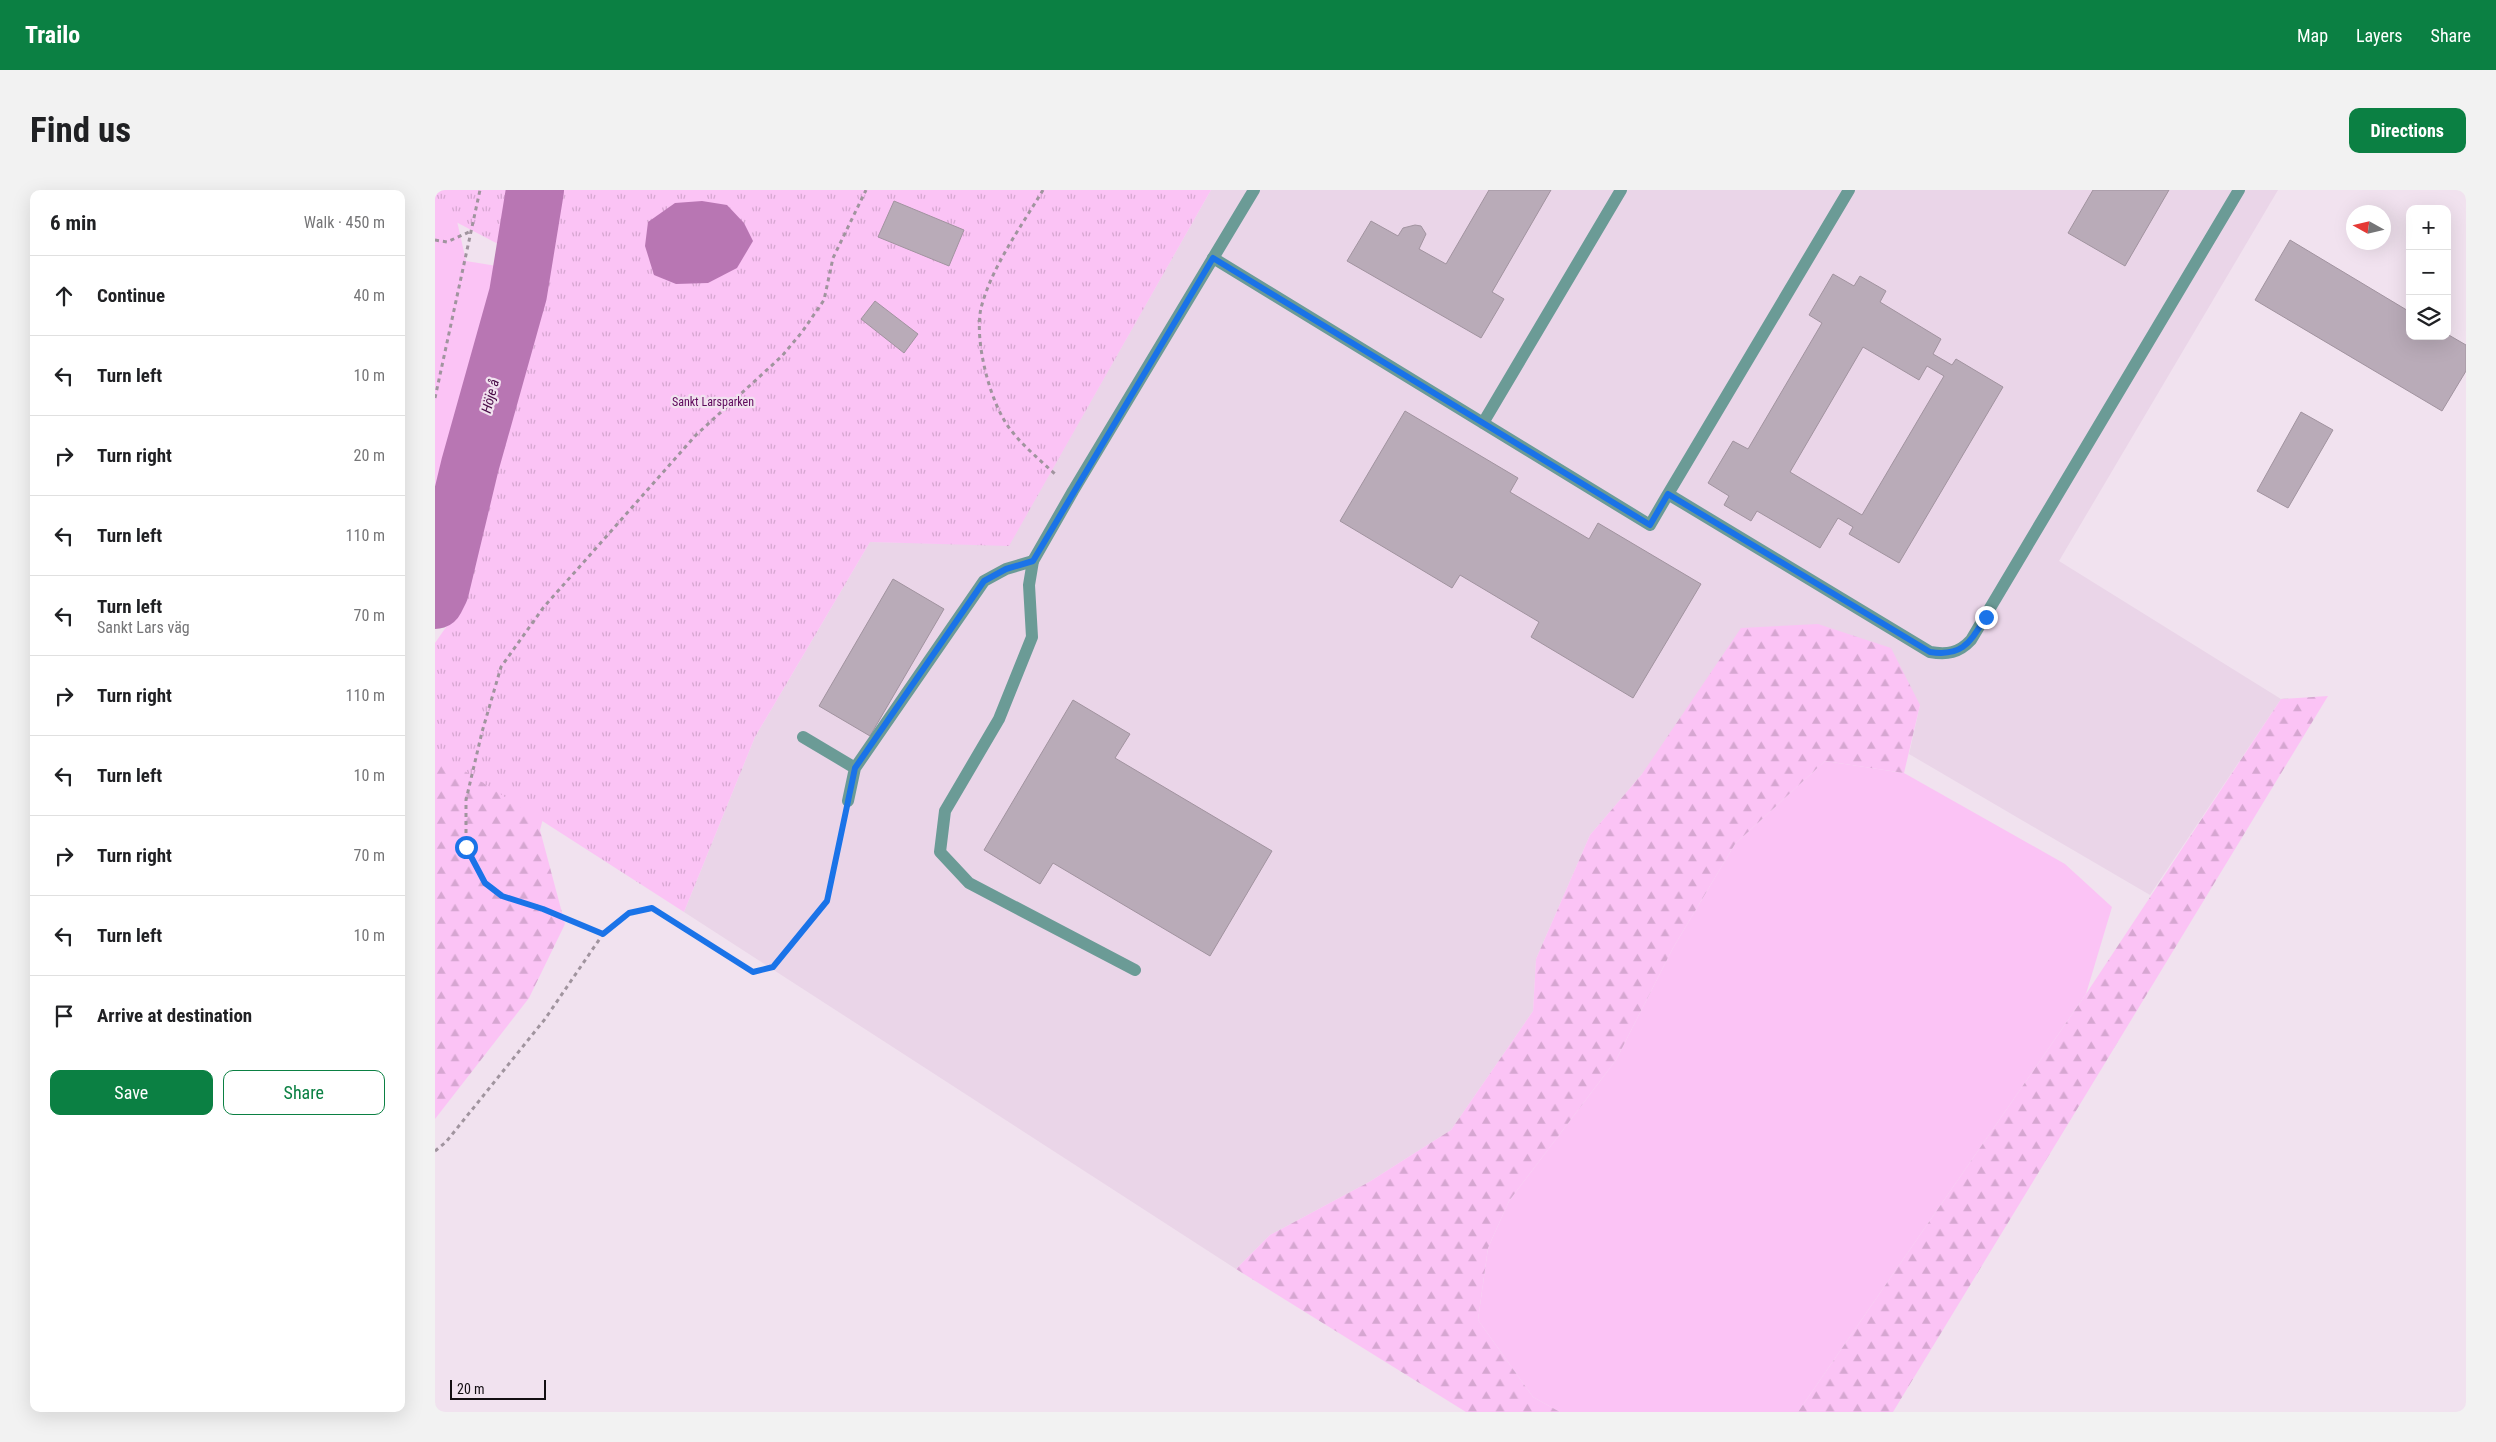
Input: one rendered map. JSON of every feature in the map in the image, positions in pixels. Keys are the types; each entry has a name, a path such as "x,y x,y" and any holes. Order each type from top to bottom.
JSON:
{"street":[{"path":"1135,970 969,883 940,852 945,811 999,720 1032,637 1029,585 1033,561 1254,190"},
{"path":"1483,424 1621,190"},
{"path":"1213,258 1650,525 1849,190"},
{"path":"1668,494 1930,652 1944,654 1964,648 1986,617 2239,190"},
{"path":"848,801 855,768 984,581 1006,569 1033,561"},
{"path":"803,736 855,768"}],"path":[{"path":"435,398 480,190"},
{"path":"603,934 543,909 502,896 485,883 466,847 466,800 482,732 501,667 543,608 696,434 782,356 802,332 824,300 833,258 866,190"},
{"path":"1043,190 995,271 981,309 980,340 985,368 996,403 1009,428 1073,491"},
{"path":"435,240 447,242 470,232"},
{"path":"435,1151 446,1142 545,1019 603,934 629,913 652,908 753,972 773,967 827,901 848,801"}],"shaded area":[{"path":"1211,190 2278,190 2059,561 2281,699 2150,895 1909,754 1920,705 1642,774 1590,835 1536,959 1533,1011 1451,1130 1369,1182 1270,1235 1236,1269 684,912 755,737 870,542 1009,545"},
{"path":"702,201 727,205 744,223 753,241 737,268 708,283 676,284 654,275 645,246 648,222 675,203"}],"green space":[{"path":"435,190 457,221 466,261 503,267 499,298 435,531"},
{"name":"Sankt Larsparken","path":"435,190 1211,190 1009,546 870,542 755,737 684,912 435,752 435,643 462,604 525,258 435,211"},
{"path":"1818,624 1891,648 1920,705 1904,773 1825,761 1735,844 1673,948 1616,1060 1509,1201 1488,1248 1478,1320 1533,1397 1560,1412 1466,1412 1236,1269 1270,1235 1369,1182 1451,1130 1533,1011 1536,959 1590,835 1642,774 1741,628"},
{"path":"435,667 560,755 540,830 565,924 529,998 435,1119"},
{"path":"2328,696 1893,1412 1798,1412 2086,994 2281,699"},
{"path":"1825,761 1904,773 2065,864 2112,907 2086,994 1798,1412 1560,1412 1533,1397 1478,1320 1488,1248 1509,1201 1616,1060 1673,948 1735,844"}],"building":[{"path":"1489,190 1551,190 1492,292 1504,299 1481,338 1347,261 1371,221 1398,236 1403,228 1415,225 1421,226 1426,234 1419,249 1446,264"},
{"path":"2093,190 2169,190 2125,266 2068,233"},
{"path":"894,201 964,230 949,266 878,237"},
{"path":"2290,240 2406,310 2406,340 2451,340 2451,336 2466,345 2466,371 2442,411 2255,300"},
{"path":"1833,274 1854,286 1860,276 1886,291 1880,302 1941,339 1933,354 1952,365 1956,359 2003,387 1899,563 1849,534 1853,527 1838,518 1820,548 1757,511 1751,521 1724,505 1729,496 1708,483 1733,441 1748,449 1822,323 1809,315","holes":["1863,347 1919,380 1927,366 1944,376 1862,515 1790,472"]},
{"path":"875,301 918,334 904,353 861,319"},
{"path":"1405,411 1518,478 1510,492 1589,539 1598,523 1701,584 1633,698 1531,637 1539,622 1460,575 1452,588 1340,521"},
{"path":"2301,412 2333,430 2288,508 2257,491"},
{"path":"893,579 944,609 870,736 819,706"},
{"path":"1073,700 1130,734 1115,758 1272,851 1210,956 1053,863 1040,884 984,850"}],"waterway":[{"name":"Höje å","path":"435,600 440,590 470,465 518,294 535,190"}],"route":[{"path":"466,847 485,883 502,896 543,909 603,934 629,913 652,908 753,972 773,967 827,901 855,768 984,581 1006,569 1033,561 1213,258 1650,525 1668,494 1930,652 1944,654 1964,648 1986,617"}]}
